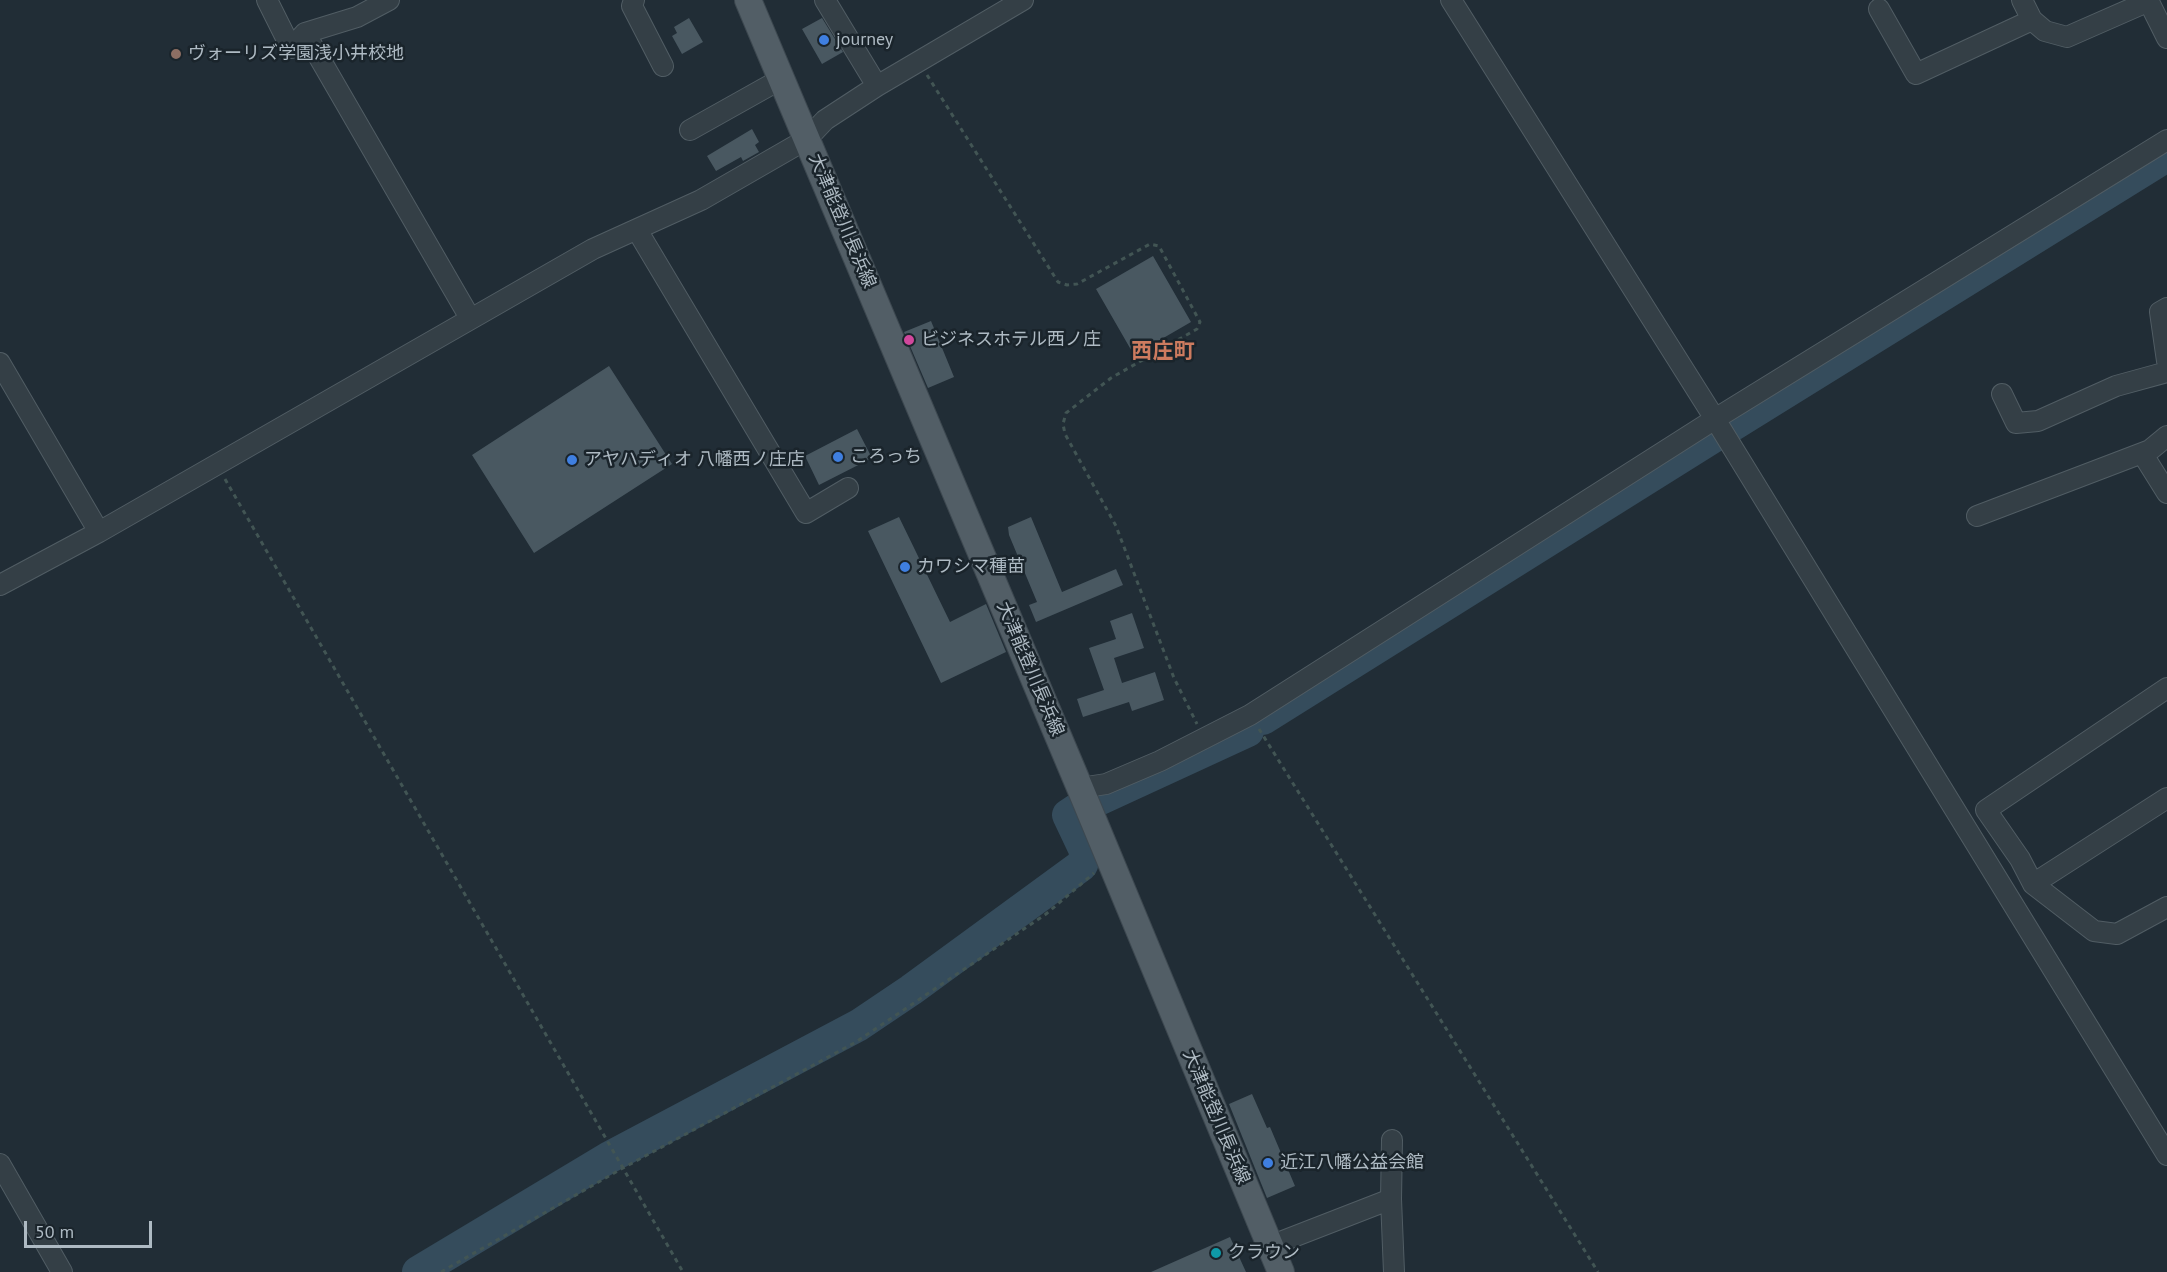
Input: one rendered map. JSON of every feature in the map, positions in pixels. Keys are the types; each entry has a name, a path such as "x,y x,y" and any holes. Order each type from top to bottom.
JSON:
{"main road":[{"name":"大津能登川長浜線","path":"748,0 1281,1272"}],"street":[{"path":"267,0 291,48 305,33 357,17 389,0"},
{"path":"634,0 632,6 663,66"},
{"path":"825,0 877,86"},
{"path":"0,585 99,532 593,249 701,200 807,139 825,120 877,86 1023,0"},
{"path":"1451,0 1714,419 2167,1155"},
{"path":"2022,0 2032,20 2044,32 2067,37 2149,0 2167,38"},
{"path":"1879,9 1916,74 2032,20"},
{"path":"305,33 470,318"},
{"path":"690,130 781,79"},
{"path":"1080,788 1106,784 1160,761 1250,715 1714,419 2167,140"},
{"path":"637,230 806,513 848,488"},
{"path":"2167,308 2160,312 2167,361"},
{"path":"0,363 99,532"},
{"path":"2002,394 2016,423 2038,421 2116,386 2167,372"},
{"path":"1977,516 2150,450 2167,436"},
{"path":"2142,453 2167,493"},
{"path":"2167,688 1986,810 2020,860 2033,884 2094,932 2117,934 2167,907"},
{"path":"2033,884 2167,798"},
{"path":"1392,1140 1391,1199 1394,1272"},
{"path":"0,1164 62,1272"},
{"path":"1270,1246 1391,1199"}],"path":[{"path":"918,61 1058,282 1067,285 1077,284 1150,244 1159,246 1200,322 1197,329 1111,378 1066,413 1063,424 1065,434 1116,526 1174,678 1204,738"},
{"path":"217,465 683,1272"},
{"path":"1250,715 1598,1272"},
{"path":"441,1272 623,1168 856,1042 1046,914 1109,860"}],"building":[{"path":"689,18 703,42 682,54 672,36 677,33 674,27"},
{"name":"journey","path":"822,18 843,52 822,64 802,29"},
{"path":"752,129 759,142 755,145 759,152 743,161 741,157 716,171 707,156"},
{"path":"1153,256 1191,322 1134,355 1096,289"},
{"path":"931,321 954,377 928,388 904,332"},
{"name":"アヤハディオ 八幡西ノ庄店","path":"609,366 672,464 534,553 472,455"},
{"name":"ころっち","path":"857,429 872,458 819,485 805,456"},
{"name":"カワシマ種苗","path":"899,517 950,622 986,604 1006,652 941,683 868,531"},
{"path":"1031,517 1062,592 1116,569 1123,585 1036,622 1029,605 1037,602 1009,535 1008,527"},
{"path":"1132,613 1144,648 1114,658 1122,683 1155,672 1164,700 1132,711 1129,702 1083,717 1077,699 1104,690 1089,648 1116,639 1110,621"},
{"name":"近江八幡公益会館","path":"1252,1094 1267,1128 1270,1127 1295,1186 1267,1198 1229,1104"},
{"name":"クラウン","path":"1230,1237 1246,1272 1151,1272"}],"waterway":[{"path":"1730,427 2167,156"},
{"path":"1263,719 1715,436"},
{"path":"1094,802 1248,731"},
{"path":"418,1272 608,1158 859,1025 911,990 1082,865 1086,853 1068,815 1077,809"}],"place":[{"name":"journey","path":"824,40"},
{"name":"ヴォーリズ学園浅小井校地","path":"176,54"},
{"name":"ビジネスホテル西ノ庄","path":"909,340"},
{"name":"ころっち","path":"838,457"},
{"name":"アヤハディオ 八幡西ノ庄店","path":"572,460"},
{"name":"カワシマ種苗","path":"905,567"},
{"name":"近江八幡公益会館","path":"1268,1163"},
{"name":"クラウン","path":"1216,1253"}],"district":[{"name":"西庄町","path":"1163,352"}]}
